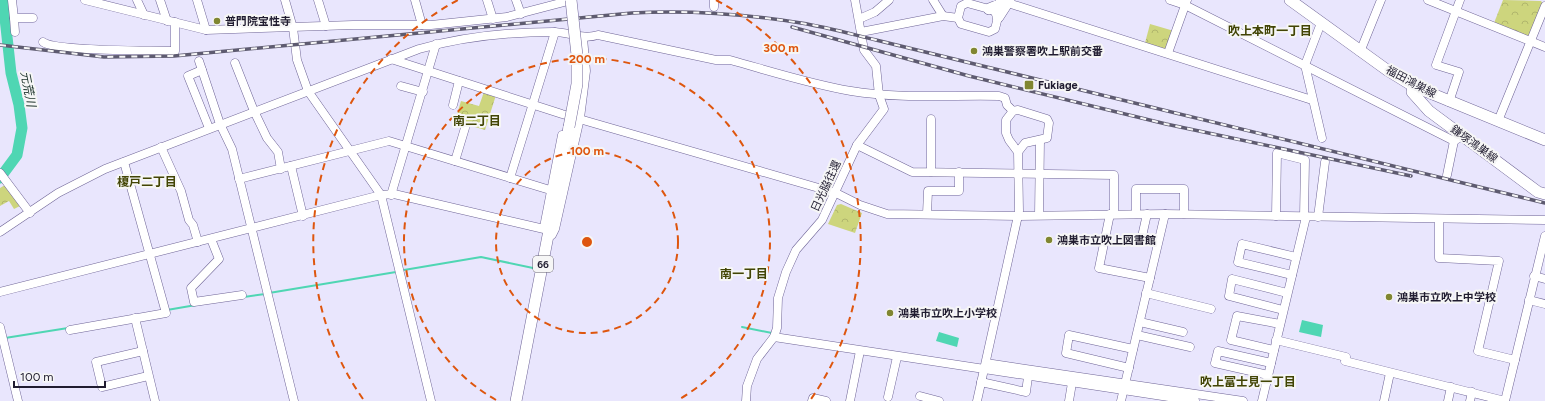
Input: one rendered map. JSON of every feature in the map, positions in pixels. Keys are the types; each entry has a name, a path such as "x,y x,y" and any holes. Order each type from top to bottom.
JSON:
{"main road":[{"name":"66","path":"516,401 546,233 577,84 577,55 566,1"},
{"path":"989,9 1007,1"},
{"path":"998,17 1007,1"},
{"name":"福田鴻巣線","path":"1295,2 1360,52 1413,86 1545,140"},
{"name":"鎌塚鴻巣線","path":"1413,86 1412,92 1415,98 1458,139 1538,192 1545,194"}],"street":[{"path":"12,0 16,32"},
{"path":"84,0 206,30 326,26 422,25 493,19 521,14 566,1"},
{"path":"137,0 144,15"},
{"path":"43,42 46,45 66,47 175,51 171,22 160,0"},
{"path":"197,0 206,30"},
{"path":"285,0 293,28 297,60 308,91 381,195 431,401"},
{"path":"318,0 326,26"},
{"path":"415,0 422,25"},
{"path":"487,0 493,19"},
{"path":"516,0 521,14"},
{"name":"日光脇往還","path":"746,401 747,386 757,359 774,336 777,328 778,298 786,272 796,250 822,220 836,193 857,145 884,110 879,95 876,66 864,50 855,0"},
{"path":"859,19 875,12 889,0"},
{"path":"933,0 943,16"},
{"path":"1170,0 1186,3 1305,65 1458,139 1447,175"},
{"path":"1360,52 1382,0"},
{"path":"1428,0 1545,47"},
{"path":"1449,102 1459,72 1436,65 1460,0"},
{"path":"1007,1 1312,100"},
{"path":"967,3 989,9 994,11 998,17 995,28 989,32 961,24 958,18 964,4 967,3"},
{"path":"1168,53 1186,3"},
{"path":"1498,121 1545,6"},
{"path":"861,32 943,16 958,18"},
{"path":"14,18 33,18"},
{"path":"1322,23 1305,65 1322,138"},
{"path":"510,178 555,32"},
{"path":"0,232 58,193 88,176 220,124 391,59 436,44 508,34 555,32 583,38 598,35 716,60 730,60 814,83 879,95 999,96 1005,98 1007,105 1013,111"},
{"path":"546,233 550,190 572,80 570,35"},
{"path":"0,292 381,195 391,195 552,235 555,229 580,118 586,71 583,38"},
{"path":"391,195 429,73 436,44"},
{"path":"391,59 429,73 460,81 566,115 836,193 860,206 887,214 1018,216 1184,214 1545,220"},
{"path":"199,61 220,124 232,149 294,401"},
{"path":"235,63 266,138 278,152 281,169"},
{"path":"202,70 188,76 210,128"},
{"path":"453,105 460,81"},
{"path":"401,86 423,92"},
{"path":"977,401 1018,216 1018,152 1009,140 1006,133 1006,120 1013,111 1018,110 1047,119 1049,122 1049,135 1047,138 1026,143 1018,152"},
{"path":"931,119 931,172"},
{"path":"455,161 465,128"},
{"path":"1039,216 1040,140"},
{"path":"239,179 389,141 550,190"},
{"path":"857,145 912,172 1114,175 1112,214 1100,268 1150,278"},
{"path":"161,147 181,191 189,220 193,225 198,242"},
{"path":"1262,401 1305,217 1305,160 1277,153 1276,216"},
{"path":"70,330 166,313 151,254 124,162"},
{"path":"1318,217 1324,162"},
{"path":"291,166 303,216"},
{"path":"927,214 928,191 959,191 959,172"},
{"path":"0,173 30,213"},
{"path":"1136,214 1136,189 1184,189 1184,214"},
{"path":"1141,241 1147,214"},
{"path":"1121,401 1165,214"},
{"path":"1439,219 1439,258 1499,261 1478,351 1515,360"},
{"path":"1276,340 1346,357 1345,362 1505,401 1534,276 1543,254 1545,236"},
{"path":"211,239 219,259 191,288 194,302 242,295"},
{"path":"1292,275 1238,262 1242,244 1296,257"},
{"path":"1534,276 1545,279"},
{"path":"1283,310 1229,296 1232,279 1287,293"},
{"path":"1146,293 1211,309"},
{"path":"1528,300 1545,304"},
{"path":"1274,350 1231,340 1237,316 1280,324"},
{"path":"135,318 154,401"},
{"path":"1140,322 1183,332"},
{"path":"0,327 3,350 18,401"},
{"path":"1129,368 1066,353 1070,335 1133,349"},
{"path":"1137,335 1190,347"},
{"path":"774,336 860,351 985,366 1124,387 1243,401"},
{"path":"143,351 96,362 102,387 148,376"},
{"path":"850,401 860,351"},
{"path":"1268,375 1215,363 1218,351 1271,363"},
{"path":"888,397 897,356"},
{"path":"985,366 1028,377 1072,383 1124,387 1195,401"},
{"path":"1384,401 1390,372"},
{"path":"981,382 1026,392 1028,377"},
{"path":"1069,401 1072,383"},
{"path":"1448,401 1451,387"},
{"path":"1470,401 1472,392"},
{"path":"920,396 939,401"},
{"path":"812,401 813,398 826,401"}],"green space":[{"path":"1503,0 1541,1 1543,4 1530,36 1527,37 1494,23"},
{"path":"1150,24 1174,31 1165,50 1145,43"},
{"path":"484,92 496,95 485,130 455,121 461,101 479,106"},
{"path":"5,185 20,206 14,209 9,201 0,206 0,188"},
{"path":"841,204 862,213 855,233 828,224 837,205"}],"shaded area":[{"path":"1302,320 1323,325 1321,337 1299,332"},
{"path":"939,332 959,338 957,347 936,341"}],"waterway":[{"name":"元荒川","path":"0,178 17,155 22,128 19,105 11,73 3,0"},
{"path":"404,270 481,257 533,268"},
{"path":"269,293 396,272"},
{"path":"244,297 265,294"},
{"path":"167,310 196,305"},
{"path":"742,327 772,333"},
{"path":"5,338 68,328"}],"railway":[{"path":"0,45 104,57 174,56 632,13 696,12 759,17 820,26 1545,203"},
{"path":"792,27 969,76 1166,124 1411,176"}],"place":[{"name":"普門院宝性寺","path":"217,21"},
{"name":"鴻巣警察署吹上駅前交番","path":"974,51"},
{"name":"Fukiage","path":"1029,85"},
{"name":"鴻巣市立吹上図書館","path":"1049,240"},
{"name":"鴻巣市立吹上中学校","path":"1389,297"},
{"name":"鴻巣市立吹上小学校","path":"890,313"}],"district":[{"name":"吹上本町一丁目","path":"1270,31"},
{"name":"南二丁目","path":"477,121"},
{"name":"榎戸二丁目","path":"147,182"},
{"name":"南一丁目","path":"744,274"},
{"name":"吹上富士見一丁目","path":"1248,382"}]}
